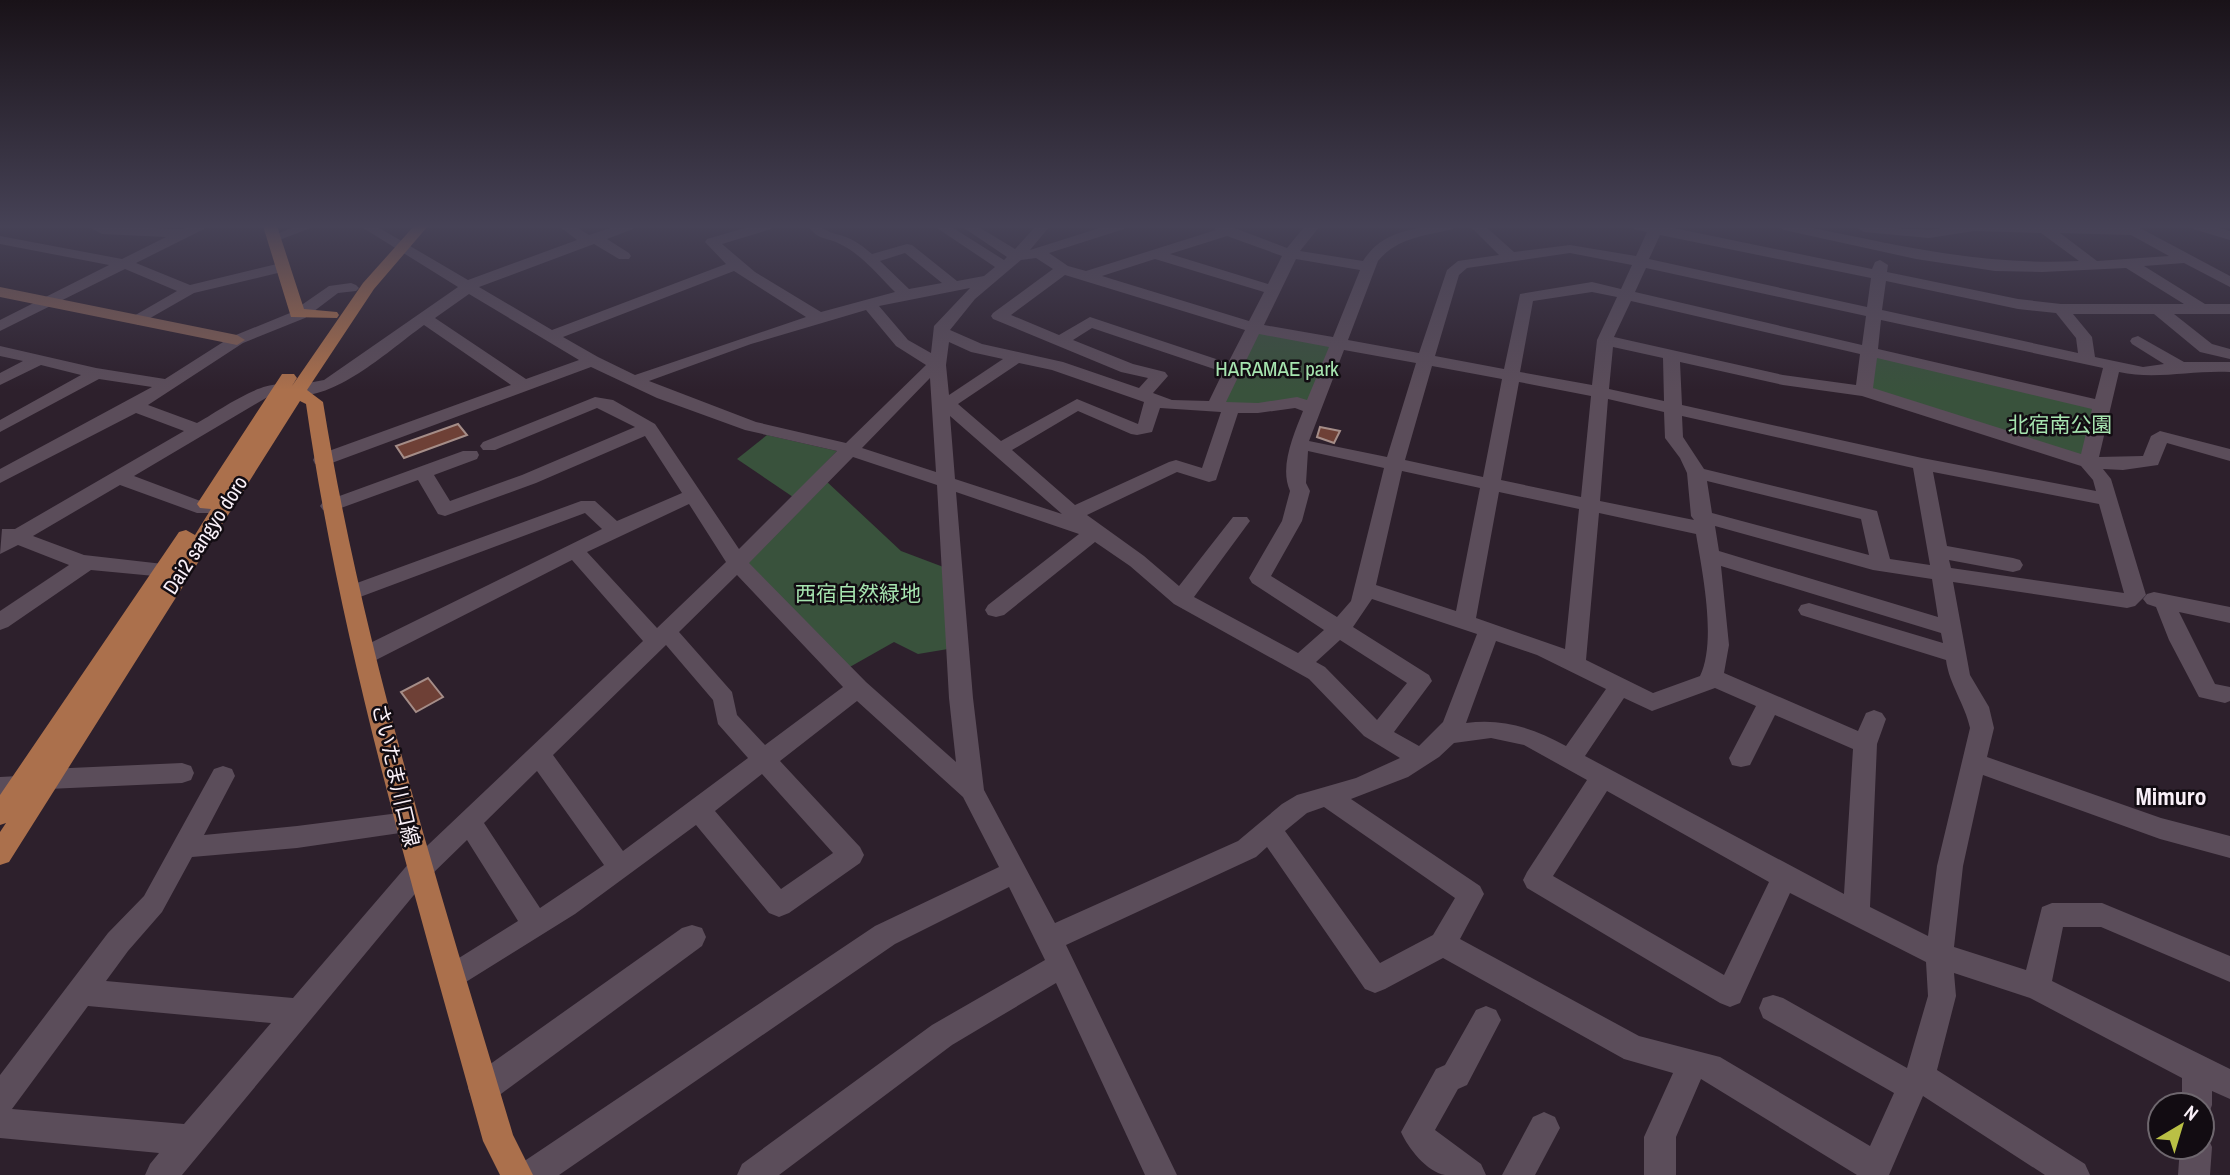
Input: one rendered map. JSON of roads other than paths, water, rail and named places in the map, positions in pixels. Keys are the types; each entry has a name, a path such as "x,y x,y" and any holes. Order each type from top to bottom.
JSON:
{"main road":[{"path":"286,281 298,314 331,315"},
{"name":"Dai2 sangyo doro","path":"0,854 292,390 331,315 358,281"},
{"name":"Dai2 sangyo doro","path":"0,814 9,787 165,569 204,509 371,281"},
{"name":"さいたま川口線","path":"292,390 314,402 330,506 419,870 453,977 499,1141 517,1175"}],"street":[{"path":"0,326 92,281"},
{"path":"166,281 189,290"},
{"path":"138,320 189,290 227,281"},
{"path":"459,281 592,361 663,394 751,426 848,449 1094,532"},
{"path":"5,538 118,477 267,390 292,390 329,384 470,287 486,281"},
{"path":"551,336 695,281"},
{"path":"758,281 819,318"},
{"path":"892,281 906,294"},
{"path":"948,281 952,284"},
{"path":"633,381 819,318 961,281"},
{"path":"991,281 952,313 940,332 938,365 944,400 960,685 972,790 1055,952 1161,1175"},
{"path":"1000,449 1077,404 1137,430 1146,428 1147,399 1158,376 1127,368 999,316 1047,281"},
{"path":"1102,281 1255,328 1601,392 1922,464 2107,499"},
{"path":"1243,281 1273,290"},
{"path":"1075,513 1176,466 1209,476 1222,408 1233,370 1277,281"},
{"path":"1364,281 1299,444 1296,483 1300,491 1292,521 1259,578 1421,681 1378,735"},
{"path":"1300,664 1356,610 1365,589 1394,465 1451,281"},
{"path":"1575,662 1605,340 1632,281"},
{"path":"1727,281 2143,372 2210,365 2227,374"},
{"path":"1864,391 1877,281"},
{"path":"1901,281 2002,302 2061,309 2230,309"},
{"path":"2157,281 2202,309"},
{"path":"1465,621 1526,297 1592,287 2103,406"},
{"path":"0,477 135,406 237,340 298,314 334,289 351,288"},
{"path":"0,292 237,340"},
{"path":"869,304 902,342 938,365"},
{"path":"2061,309 2084,337 2087,360"},
{"path":"2158,309 2206,348 2230,354"},
{"path":"426,319 525,386"},
{"path":"1061,341 1090,322 1233,370"},
{"path":"940,332 977,348 1057,366 1147,399 1222,408 1258,408 1297,402 1313,408"},
{"path":"1605,340 1783,380 1864,391 2088,461 2123,464 2151,461 2160,436 2230,455"},
{"path":"2138,341 2179,367"},
{"path":"0,351 96,373 169,385"},
{"path":"1365,589 1465,621 1575,662 1653,702 1700,686 1713,678 1719,641 1718,618 1696,474 1689,457 1674,438 1671,355"},
{"path":"944,400 1015,358"},
{"path":"0,380 40,359"},
{"path":"322,460 592,361"},
{"path":"161,1175 419,870 737,563 929,370 938,365"},
{"path":"2088,461 2112,366"},
{"path":"0,427 96,373"},
{"path":"623,412 663,394"},
{"path":"944,400 1094,532 1137,561 1181,599 1317,673 1378,735 1420,758"},
{"path":"330,506 480,451 595,402 623,412 649,428 737,563 858,688 919,746 972,790"},
{"path":"135,406 198,430"},
{"path":"422,472 445,510 529,479 649,428"},
{"path":"1299,444 1589,506 1703,523 1881,565 2127,601 2135,595 2230,615"},
{"path":"2088,461 2102,480 2135,595"},
{"path":"1443,944 1634,1049 1709,1068 1874,1171 1916,1082 1942,996 1939,955 1950,866 1982,721 1959,675 1922,464"},
{"path":"1696,474 1870,515 1881,565"},
{"path":"118,477 204,509"},
{"path":"368,654 574,550 693,495"},
{"path":"353,592 588,505 615,530"},
{"path":"1181,599 1240,521"},
{"path":"996,610 1094,532"},
{"path":"5,538 88,562 165,569"},
{"path":"574,550 724,698 726,718 851,855 779,905 699,810"},
{"path":"1937,551 2013,565"},
{"path":"1709,555 1950,628"},
{"path":"0,622 88,562"},
{"path":"2164,601 2198,656 2207,691 2225,694"},
{"path":"1809,610 1956,655"},
{"path":"753,1175 1055,952 1247,849 1270,832 1292,809 1365,785 1420,758 1447,735 1489,631"},
{"path":"1713,678 1865,744"},
{"path":"1571,758 1621,685"},
{"path":"453,977 590,890 858,688"},
{"path":"1741,758 1769,703"},
{"path":"1856,913 1865,744 1874,719"},
{"path":"1447,735 1503,730 1530,737 1784,877 1939,955 2037,987 2197,1070 2230,1084"},
{"path":"540,756 620,867"},
{"path":"1975,762 2160,828 2230,847"},
{"path":"48,779 182,773"},
{"path":"0,1100 118,942 153,904 223,776"},
{"path":"1603,776 1536,880 1730,994 1784,877"},
{"path":"1270,832 1375,980 1443,944 1471,894 1328,797"},
{"path":"185,847 297,837 407,822"},
{"path":"470,822 535,924"},
{"path":"531,1175 885,935 1014,872"},
{"path":"2037,987 2052,915 2102,915 2230,969"},
{"path":"482,1088 692,937"},
{"path":"82,992 298,1012"},
{"path":"1773,1008 1916,1082 2074,1175"},
{"path":"1470,1175 1430,1147 1417,1132 1447,1079 1456,1076 1486,1020"},
{"path":"1660,1175 1660,1138 1692,1065"},
{"path":"2197,1070 2197,1091"},
{"path":"0,1123 191,1140"},
{"path":"1518,1175 1544,1128"}],"district":[{"name":"Mimuro","path":"2171,796"}],"park label":[{"name":"HARAMAE park","path":"1277,368"},
{"name":"北宿南公園","path":"2060,424"},
{"name":"西宿自然緑地","path":"858,593"}]}
